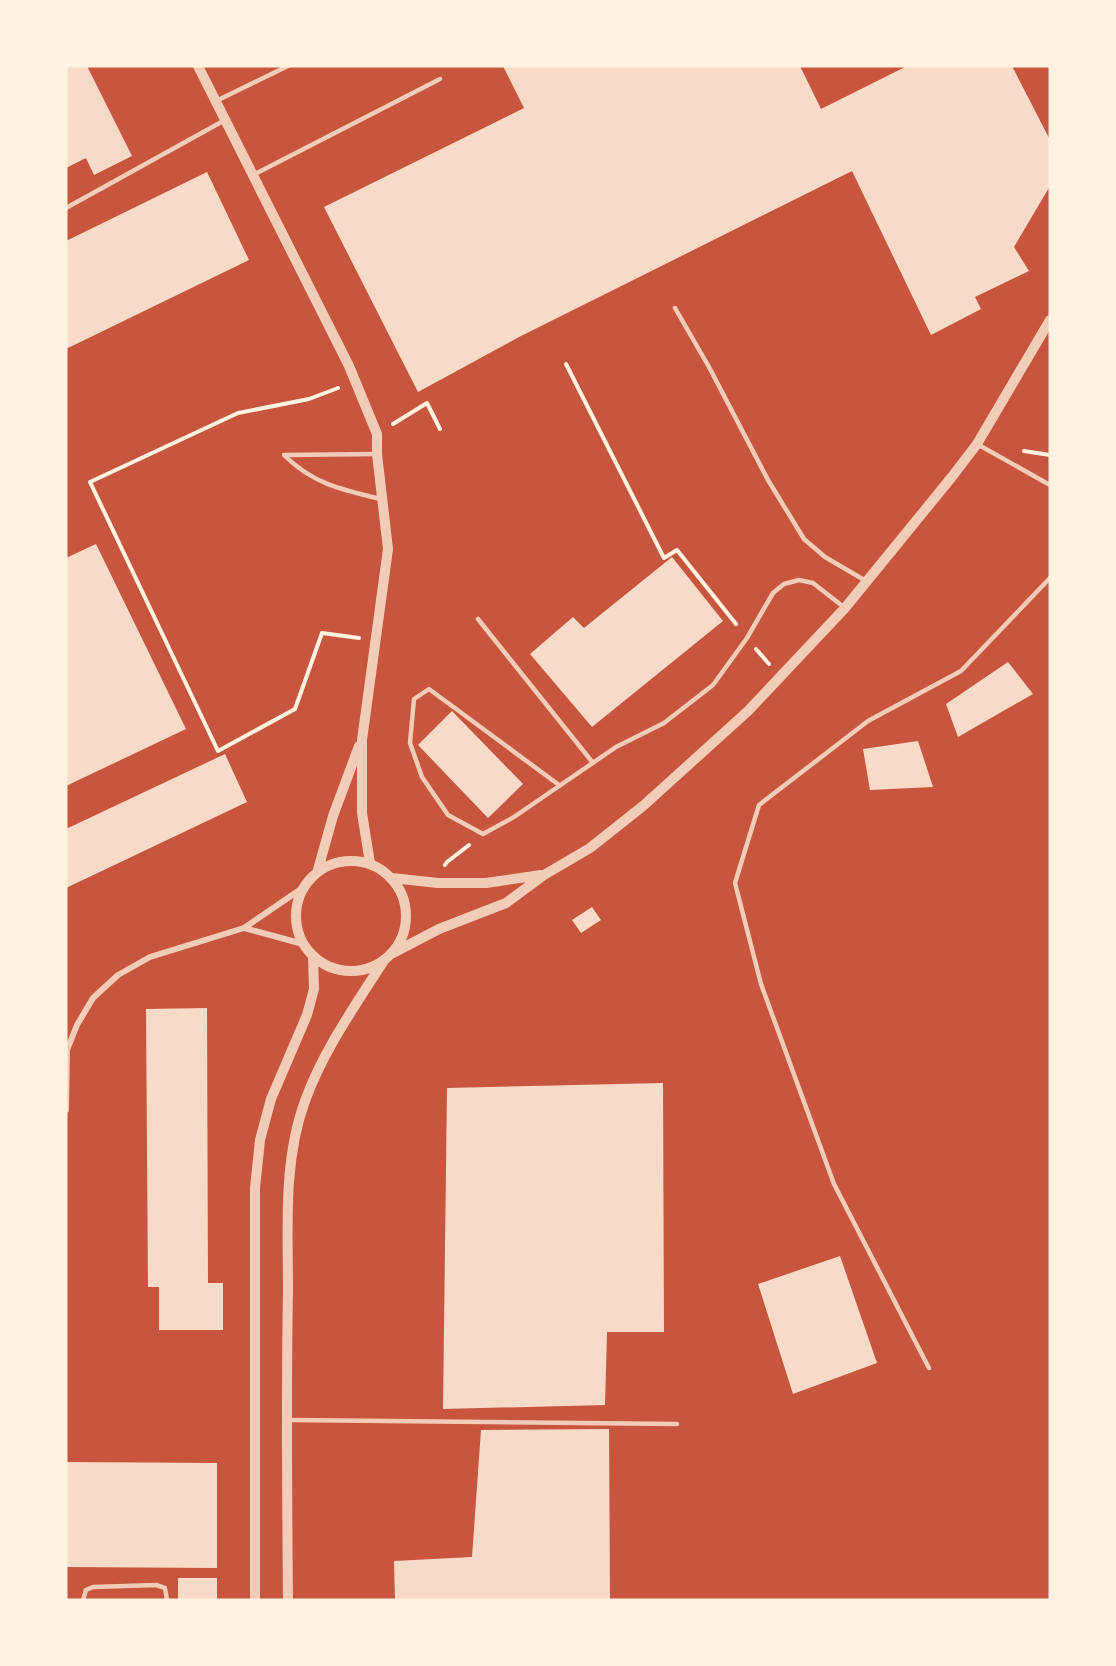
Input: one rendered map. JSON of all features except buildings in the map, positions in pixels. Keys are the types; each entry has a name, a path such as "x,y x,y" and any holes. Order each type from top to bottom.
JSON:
{"street":[{"path":"198,66 349,366 377,434 377,454 388,549 362,740 362,813 370,863"},
{"path":"288,1600 286,1420 289,1186 294,1139 305,1100 329,1050 383,962 393,953 438,929 506,903 544,875 590,848 644,806 703,753 780,678 867,582 977,444 1050,320"},
{"path":"317,873 333,816 362,740"},
{"path":"66,1110 67,1050 77,1025 93,998 118,975 150,957 243,928 304,887 317,873 333,863 352,860 370,863 392,878 401,891 406,907 406,924 402,939 393,953"},
{"path":"392,878 438,883 486,883 544,875"},
{"path":"304,887 297,901 295,916 297,930 303,944 313,957 329,967 347,972 366,970 383,962"},
{"path":"243,928 303,944"},
{"path":"255,1600 255,1188 260,1140 271,1099 307,1015 314,988 313,957"}],"lane":[{"path":"216,101 288,66"},
{"path":"253,175 440,79"},
{"path":"66,208 225,120"},
{"path":"675,308 709,367 768,480 804,539 825,557 867,582"},
{"path":"977,444 1050,485"},
{"path":"377,454 285,454 299,469 310,476 348,491 383,500"},
{"path":"929,1368 834,1184 761,984 735,883 759,805 868,721 962,671 1050,578"},
{"path":"559,785 429,688 414,699 410,743 422,777 448,815 483,834 514,817 616,747 664,723 705,691 713,684 747,638 773,593 784,584 799,580 813,584 845,608"},
{"path":"478,619 593,763"},
{"path":"286,1420 677,1424"},
{"path":"82,1600 86,1590 93,1587 156,1585 165,1588 167,1600"}],"path":[{"path":"566,364 664,558 677,550 780,678"},
{"path":"346,385 309,399 238,413 90,482 218,751 295,709 322,633 375,640"},
{"path":"377,434 427,404 440,429"}]}
